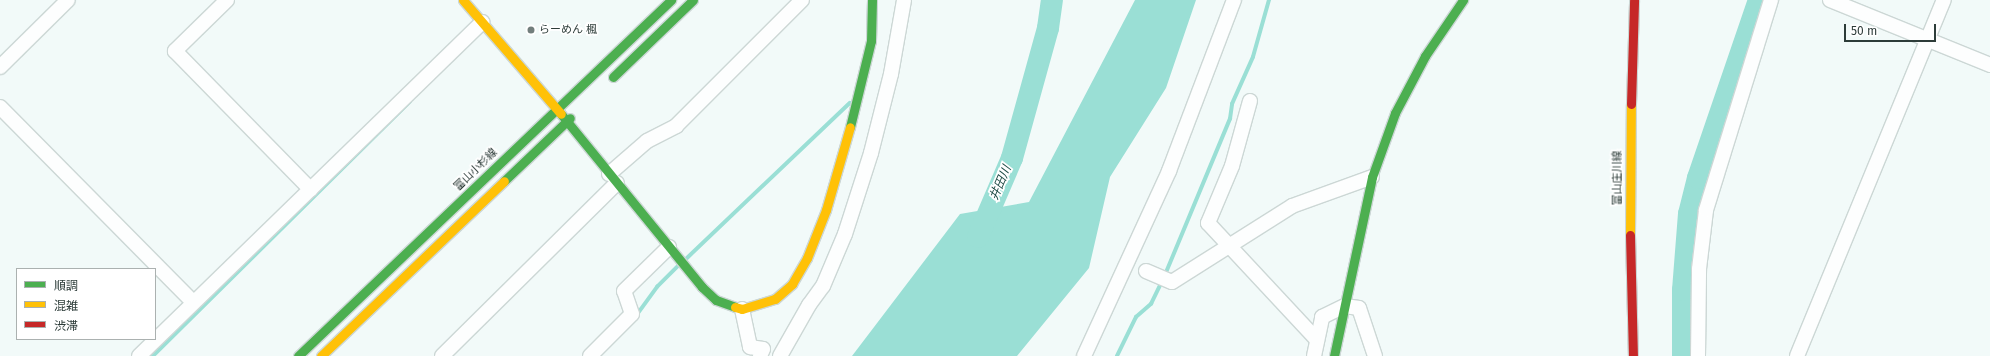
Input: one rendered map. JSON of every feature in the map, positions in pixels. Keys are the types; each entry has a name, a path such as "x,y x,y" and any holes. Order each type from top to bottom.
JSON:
{"main road":[{"path":"463,0 557,109 669,247 716,300 742,309 775,299 792,284 807,258 826,210 854,115 871,41 872,0"},
{"name":"富山小杉線","path":"298,356 671,0"},
{"path":"603,86 693,0"},
{"path":"1334,356 1352,307 1372,177 1395,113 1425,56 1463,0"},
{"name":"富山庄川線","path":"1633,356 1629,170 1634,0"},
{"path":"321,356 576,112"}],"street":[{"path":"0,67 68,0"},
{"path":"227,0 175,51 311,190"},
{"path":"442,356 647,141 676,126 802,0"},
{"path":"780,356 809,305 823,286 845,234 871,153 891,74 904,0"},
{"path":"1084,356 1169,171 1234,0"},
{"path":"1698,356 1699,269 1706,210 1771,0"},
{"path":"1830,0 1990,65"},
{"path":"1797,356 1944,0"},
{"path":"156,339 311,190 482,22"},
{"path":"1250,101 1232,166 1208,223 1317,340"},
{"path":"0,107 193,302"},
{"path":"1146,271 1172,282 1292,206 1372,177"},
{"path":"590,356 632,314 624,291 669,247"},
{"path":"1352,307 1375,356"},
{"path":"1314,356 1322,318 1352,307 1370,315 1384,356"},
{"path":"742,309 752,353"},
{"path":"139,356 155,340"}],"shaded area":[{"path":"1135,0 1196,0 1166,88 1110,177 1089,268 1017,356 852,356 960,214 1029,202"}],"waterway":[{"name":"井田川","path":"978,237 1012,158 1048,28 1052,0"},
{"path":"1165,275 1230,119 1232,104 1253,57 1269,0"},
{"path":"1683,356 1683,290 1689,214 1698,178 1759,0"},
{"path":"153,356 410,102"},
{"path":"686,259 850,103"},
{"path":"636,316 657,287 678,266"},
{"path":"1117,356 1136,317 1151,304 1162,281"}],"traffic: fast":[{"path":"298,356 671,0"},
{"path":"613,77 693,0"},
{"path":"850,127 871,41 872,0"},
{"path":"1334,356 1372,177 1395,113 1425,56 1463,0"},
{"path":"561,114 702,287 716,300 735,307"},
{"path":"504,181 570,118"}],"traffic: slow":[{"path":"463,0 561,114"},
{"path":"1630,235 1631,104"},
{"path":"735,307 742,309 775,299 792,284 807,258 826,210 850,127"},
{"path":"321,356 504,181"}],"traffic: jam":[{"path":"1631,104 1634,0"},
{"path":"1630,235 1633,356"}],"place":[{"name":"らーめん 楓","path":"531,30"}]}
